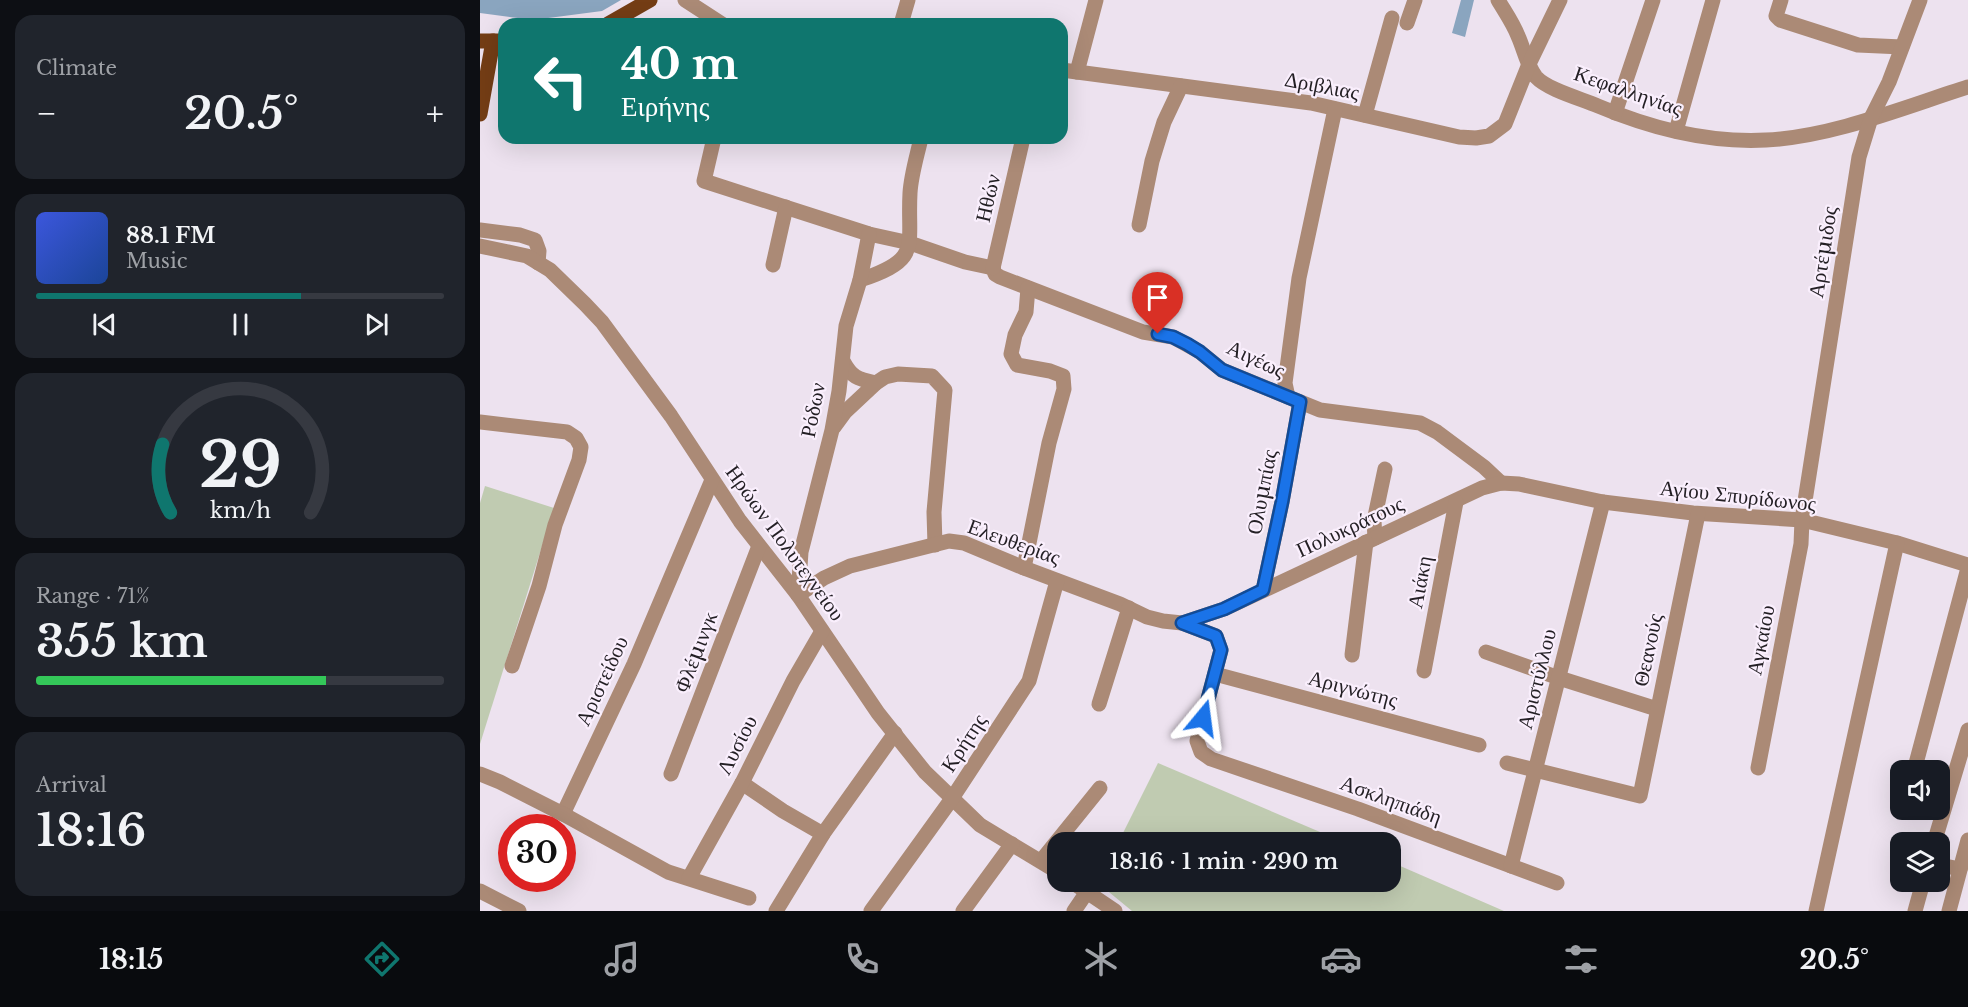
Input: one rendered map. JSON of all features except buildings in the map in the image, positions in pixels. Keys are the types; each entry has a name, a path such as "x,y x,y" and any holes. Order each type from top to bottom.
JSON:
{"main road":[{"path":"618,18 650,0"},
{"path":"480,114 492,41"}],"street":[{"path":"685,0 713,18"},
{"path":"903,18 908,0"},
{"path":"1070,71 1096,0"},
{"path":"1407,23 1414,0"},
{"name":"Κεφαλληνίας","path":"1498,0 1518,33 1529,64 1537,78 1615,113 1676,131 1721,139 1768,140 1816,132 1871,118 1968,87"},
{"name":"Δριβλιας","path":"1070,71 1311,103 1459,137 1476,138 1489,136 1505,124 1529,64 1560,0"},
{"path":"1615,113 1653,0"},
{"path":"1676,131 1713,0"},
{"path":"1781,0 1776,16 1780,21 1858,45 1902,47"},
{"name":"Αρτέμιδος","path":"1802,520 1859,157 1871,118 1889,82 1920,0"},
{"path":"1365,116 1392,18"},
{"path":"1139,225 1152,161 1164,122 1181,86"},
{"name":"Ολυμπίας","path":"1263,590 1282,502 1294,400 1286,374 1299,278 1335,109"},
{"path":"713,144 704,181 869,234 910,243 964,262 993,268"},
{"path":"860,280 882,273 896,264 906,253 910,243 910,190 920,144"},
{"name":"Ηθών","path":"993,268 1022,144"},
{"path":"773,265 786,207"},
{"path":"480,230 520,235 535,240 539,251 538,263"},
{"name":"Ρόδων","path":"798,595 801,552 832,430 843,361 842,347 860,280 869,234"},
{"name":"Ηρώων Πολυτεχνείου","path":"480,246 527,256 550,270 602,322 671,416 712,480 759,546 798,595 878,712 925,772 951,800 980,825 1047,865"},
{"name":"Αιγέως","path":"993,268 995,274 1000,277 1095,315 1143,332 1173,337 1200,352 1222,370 1294,400 1328,412 1420,423 1437,432 1485,467 1501,483"},
{"path":"1024,568 1049,443 1064,390 1063,376 1050,371 1017,365 1011,354 1015,335 1026,312 1028,288"},
{"path":"843,361 850,374 876,383"},
{"path":"832,430 845,412 885,377 898,374 933,376 945,390 934,512 935,545"},
{"path":"480,423 567,432 576,438 581,447 579,460 555,525 539,586 512,666"},
{"path":"1352,655 1370,540 1385,469"},
{"name":"Αριστείδου","path":"563,814 634,664 712,480"},
{"name":"Αγίου Σπυρίδωνος","path":"1501,483 1519,484 1603,501 1698,514 1802,520 1897,543 1968,567"},
{"name":"Πολυκράτους","path":"1182,623 1224,609 1482,488 1501,483"},
{"name":"Αριστύλλου","path":"1511,866 1603,501"},
{"name":"Αιάκη","path":"1424,670 1456,502"},
{"name":"Θεανούς","path":"1536,769 1640,796 1698,514"},
{"name":"Αγκαίου","path":"1758,768 1801,544 1802,520"},
{"name":"Ελευθερίας","path":"798,595 824,578 850,566 949,541 964,543 1147,616 1182,623 1216,636 1221,650 1197,741 1201,752 1210,759"},
{"path":"1816,911 1897,543"},
{"name":"Φλέμινγκ","path":"671,774 759,546"},
{"path":"1917,760 1968,567"},
{"name":"Κρήτης","path":"871,911 951,800 1029,681 1057,581"},
{"path":"1100,704 1128,608"},
{"name":"Λυσίου","path":"689,878 742,783 793,681 822,631"},
{"path":"1486,652 1558,678 1657,709"},
{"name":"Αριγνώτης","path":"1215,674 1479,745"},
{"path":"1950,781 1968,730"},
{"path":"776,911 823,834 895,733"},
{"name":"Ασκληπιάδη","path":"1210,759 1358,809 1557,883"},
{"path":"1507,763 1536,769"},
{"path":"480,774 563,814"},
{"path":"742,783 783,811 823,834"},
{"path":"1041,861 1100,788"},
{"path":"576,821 651,864 749,898"},
{"path":"1948,911 1968,840"},
{"path":"963,911 1012,844"},
{"path":"1950,867 1960,869"},
{"path":"480,891 519,911"},
{"path":"1074,911 1087,892 1115,911"},
{"path":"1914,911 1920,892"}],"green space":[{"path":"485,486 554,508 480,744 480,503"},
{"path":"1158,763 1320,832 1124,832"},
{"path":"1401,866 1504,911 1132,911 1109,892 1401,892"}],"water":[{"path":"480,0 621,0 602,11 548,18 518,18 480,13"},
{"path":"1461,0 1474,0 1465,37 1452,33"}],"route":[{"path":"1158,334 1173,337 1187,344 1222,370 1300,402 1263,590 1224,609 1182,623 1216,636 1220,642 1221,650 1203,718"}]}
